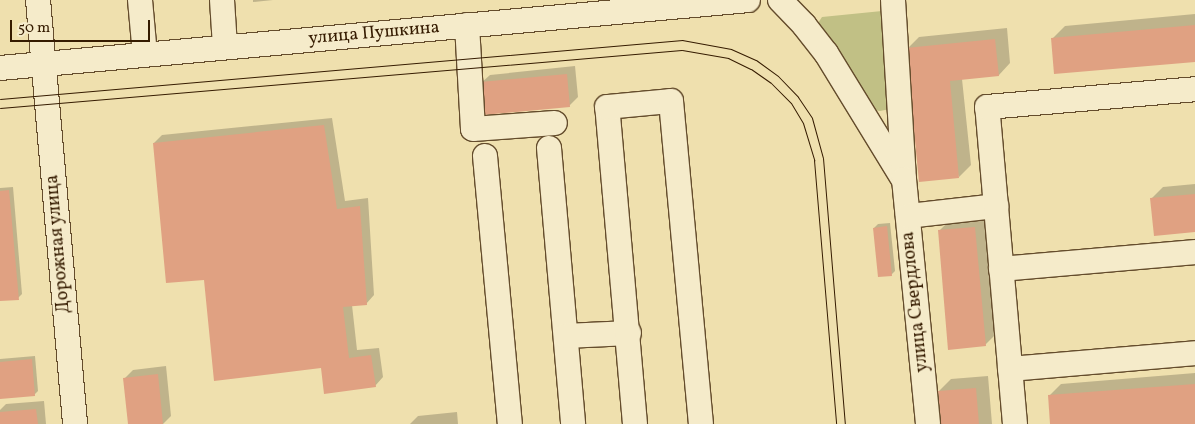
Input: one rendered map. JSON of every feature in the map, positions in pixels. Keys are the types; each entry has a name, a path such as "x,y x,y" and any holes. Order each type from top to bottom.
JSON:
{"street":[{"name":"Дорожная улица","path":"38,0 42,64 75,424"},
{"path":"140,0 145,55"},
{"path":"222,0 225,47"},
{"name":"улица Пушкина","path":"0,68 748,0"},
{"name":"улица Свердлова","path":"780,0 804,25 826,53 904,180"},
{"name":"улица Свердлова","path":"892,0 904,180 928,424"},
{"path":"467,25 473,129 555,123"},
{"path":"1015,424 987,107 1195,89"},
{"path":"635,424 629,333 607,106 672,101 701,424"},
{"path":"549,148 573,424"},
{"path":"485,156 510,424"},
{"path":"908,216 996,206"},
{"path":"1002,270 1195,252"},
{"path":"566,336 629,333"},
{"path":"1010,369 1195,353"}],"shaded area":[{"path":"882,11 890,109 880,111 873,110 860,85 819,29 818,23 822,17"}],"building":[{"path":"1195,25 1195,62 1054,74 1051,38"},
{"path":"995,39 999,76 950,81 959,178 919,182 906,48"},
{"path":"567,74 570,107 483,115 480,82"},
{"path":"324,125 337,209 360,206 367,305 343,307 349,358 371,355 376,387 324,394 321,368 214,381 204,280 166,283 153,143"},
{"path":"9,190 19,300 0,301 0,191"},
{"path":"1195,194 1195,232 1154,236 1150,198"},
{"path":"887,226 892,276 878,277 873,228"},
{"path":"975,227 986,346 948,350 938,230"},
{"path":"32,359 35,396 0,399 0,362"},
{"path":"158,374 163,424 128,424 123,378"},
{"path":"1195,384 1195,424 1050,424 1048,395"},
{"path":"976,388 979,424 941,424 938,391"},
{"path":"36,409 38,424 0,424 0,412"}],"tram line":[{"path":"0,99 682,40 731,49 756,60 778,76 798,97 812,118 823,158 845,424"},
{"path":"0,108 682,50 728,58 751,69 771,83 791,103 803,123 814,160 836,424"}]}
